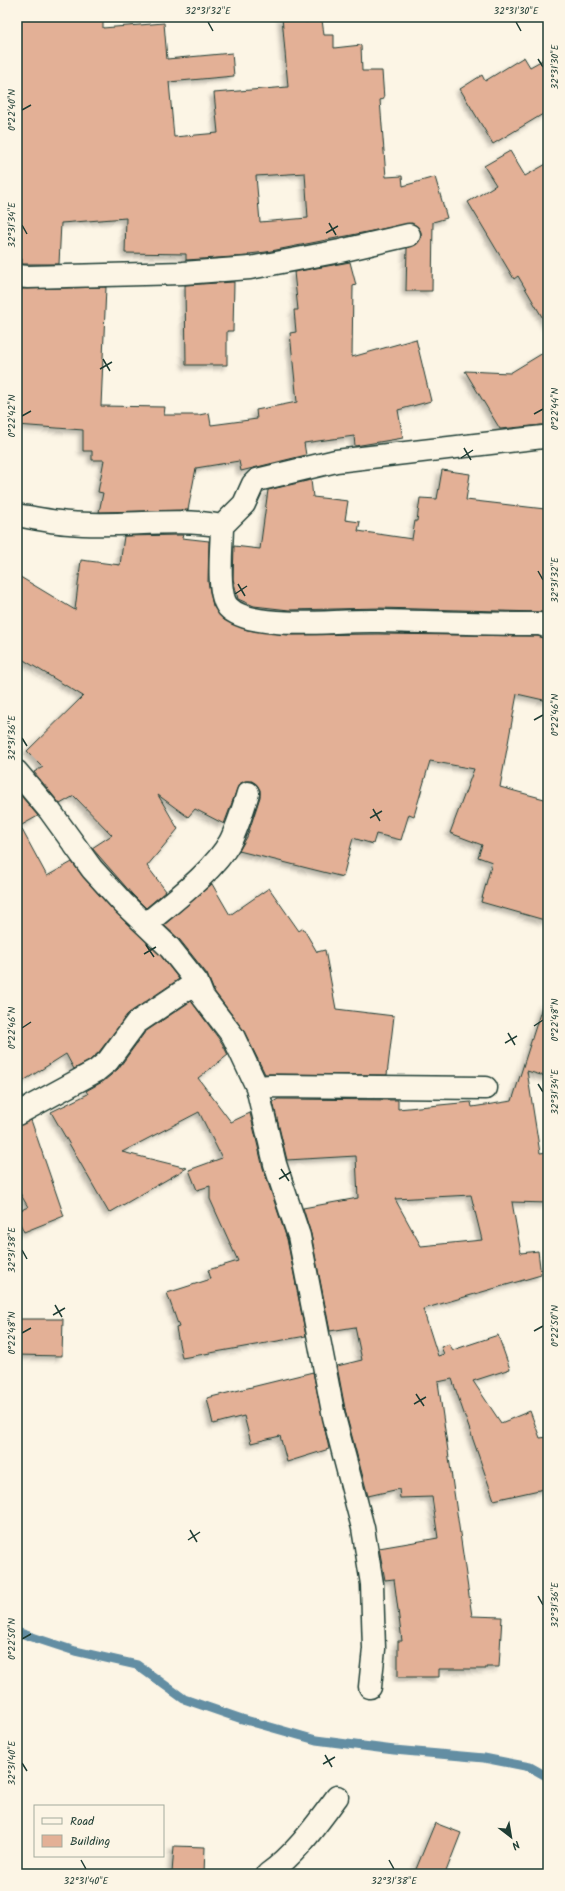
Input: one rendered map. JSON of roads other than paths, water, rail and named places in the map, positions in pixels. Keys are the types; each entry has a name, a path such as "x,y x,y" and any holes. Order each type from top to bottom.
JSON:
{"street":[{"path":"17,276 124,275 250,268 340,251 409,235"},
{"path":"543,437 336,461 257,480 253,484 244,504 222,526 221,578 223,597 227,606 236,613 276,622 378,621 450,624 540,624 548,627"},
{"path":"17,515 69,523 176,522 206,523 222,526"},
{"path":"17,772 50,811 92,869 123,903 170,948 197,982 203,996 233,1036 257,1087 276,1164 299,1236 334,1417 362,1528 372,1584 374,1649 370,1687"},
{"path":"146,924 182,894 215,862 229,843 240,819 248,793"},
{"path":"17,1114 96,1072 108,1061 136,1023 197,982"},
{"path":"257,1087 486,1088"},
{"path":"268,1874 282,1864 304,1842 337,1797"}],"waterway":[{"path":"17,1632 75,1651 137,1665 184,1699 242,1719 316,1740 394,1750 484,1758 530,1767 548,1777"}]}
